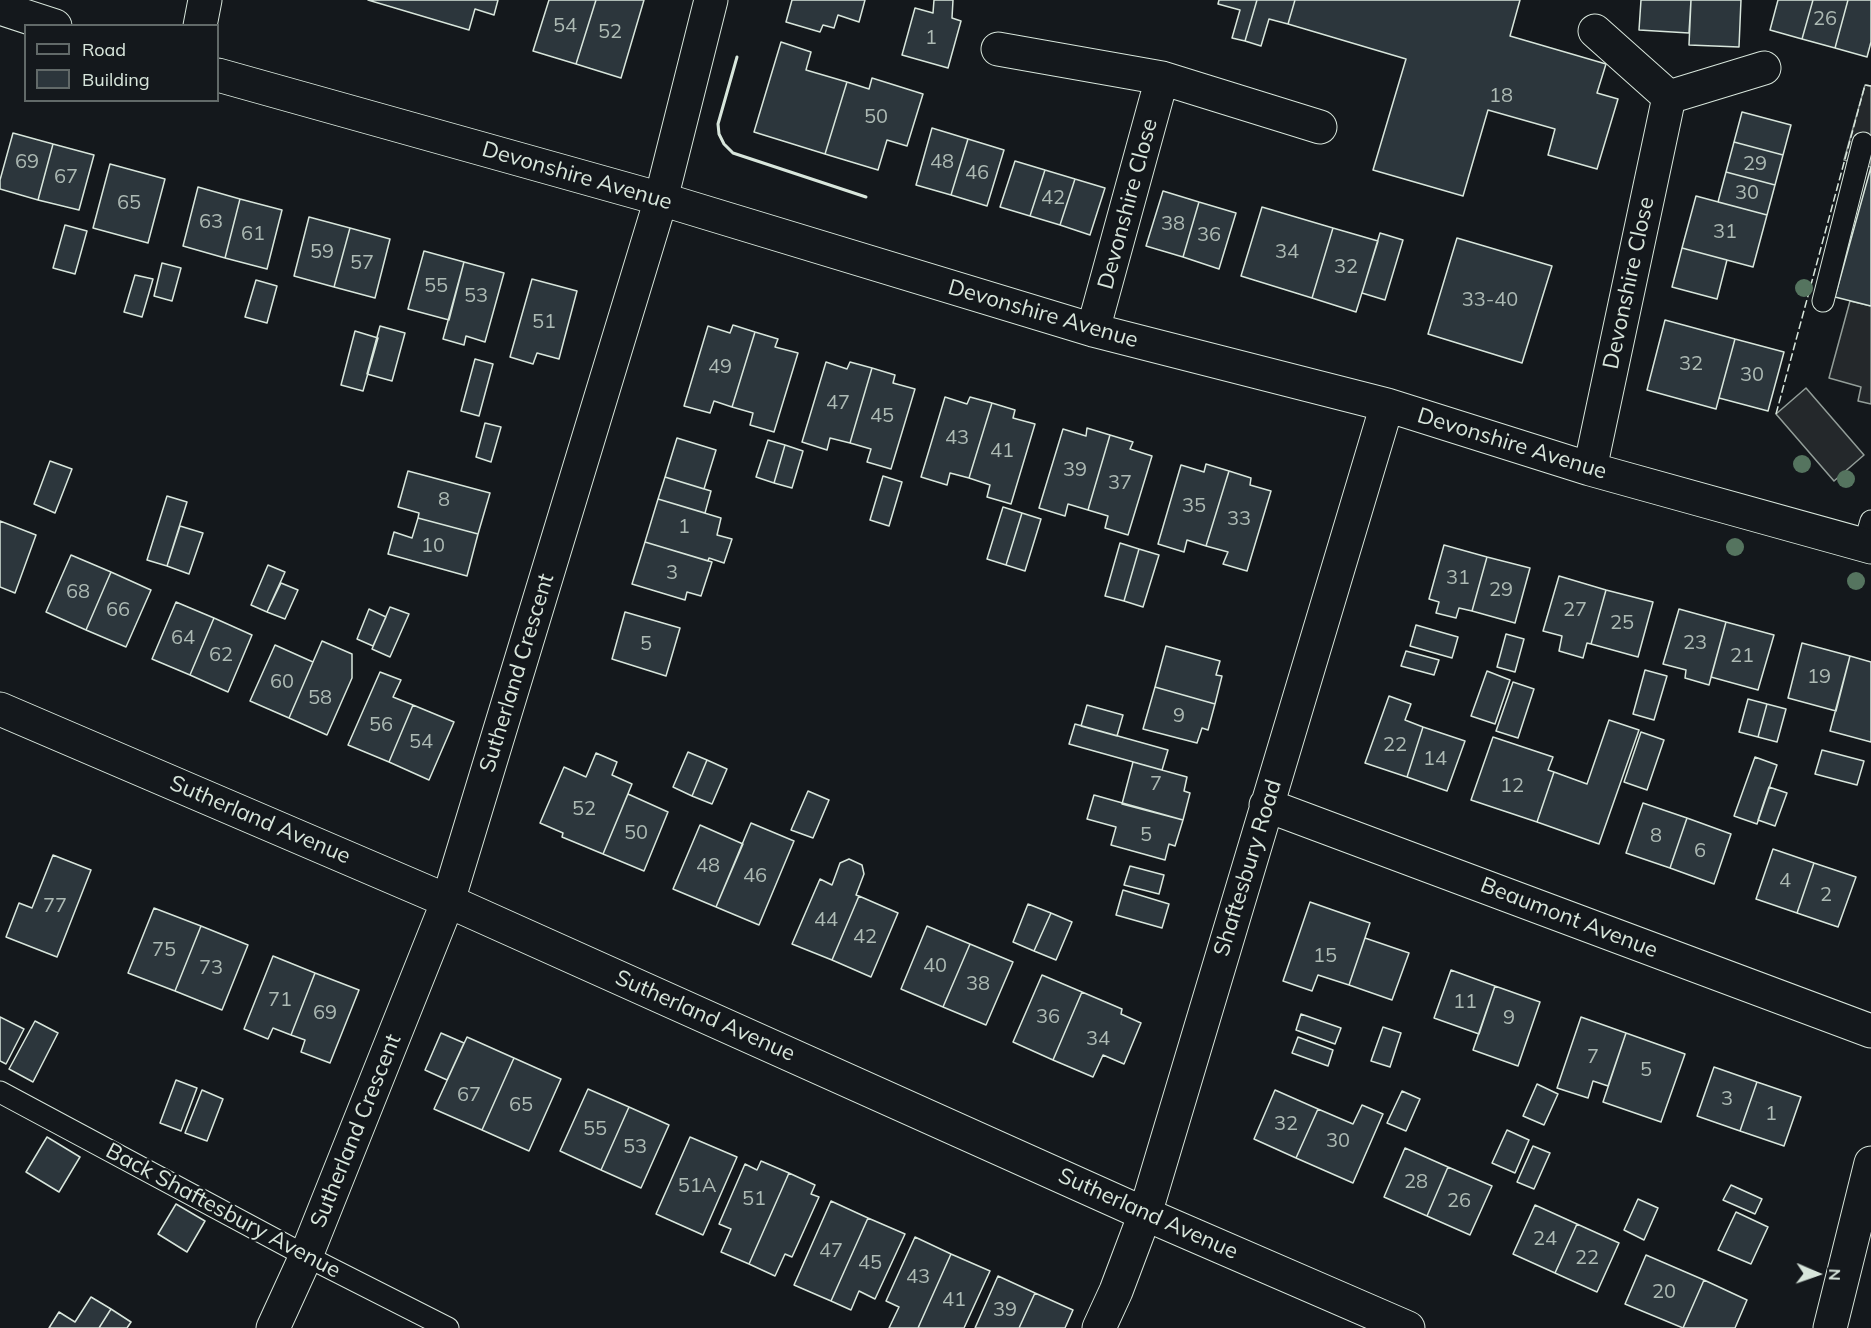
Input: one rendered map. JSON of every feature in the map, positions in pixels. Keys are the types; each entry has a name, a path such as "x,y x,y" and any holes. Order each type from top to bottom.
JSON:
{"street":[{"path":"201,24 205,0"},
{"name":"Sutherland Crescent","path":"273,1328 306,1256 448,901 661,199 711,0"},
{"path":"0,8 49,24"},
{"path":"1594,31 1669,97 1764,68"},
{"path":"998,49 1162,78 1320,127"},
{"name":"Devonshire Avenue","path":"219,75 661,199 1093,330 1387,405 1590,469 1869,538"},
{"name":"Devonshire Close","path":"1093,330 1162,78"},
{"name":"Devonshire Close","path":"1590,469 1669,97"},
{"name":"Shaftesbury Road","path":"1100,1328 1145,1214 1387,405"},
{"name":"Sutherland Avenue","path":"0,709 448,901 1145,1214 1408,1328"},
{"name":"Beaumont Avenue","path":"1266,804 1871,1031"},
{"path":"1830,1328 1871,1163"}],"lane":[{"path":"1824,301 1863,143"},
{"name":"Back Shaftesbury Avenue","path":"0,1092 306,1256 448,1328"}],"shaded area":[{"path":"1865,85 1871,86 1871,167 1844,160"},
{"path":"1850,301 1871,306 1871,404 1858,401 1861,387 1829,378"},
{"path":"1806,388 1864,455 1834,481 1776,414"}],"building":[{"path":"368,0 498,0 494,15 475,9 469,30"},
{"path":"549,0 596,0 576,64 533,51"},
{"path":"596,0 644,0 621,78 576,64"},
{"path":"792,0 865,0 859,22 838,15 834,28 823,25 820,32 786,22"},
{"path":"934,0 953,0 952,18 961,21 948,68 902,55 915,8 933,13"},
{"path":"1219,0 1257,0 1245,41 1232,38 1240,10 1218,4"},
{"path":"1257,0 1295,0 1288,24 1269,19 1261,46 1245,41"},
{"path":"1295,0 1520,0 1510,36 1606,64 1597,93 1618,99 1597,169 1548,155 1555,129 1488,110 1463,196 1373,170 1406,59 1288,24"},
{"path":"1641,0 1691,0 1689,33 1639,30"},
{"path":"1691,0 1741,0 1739,47 1689,45"},
{"path":"1778,0 1813,0 1802,39 1770,30"},
{"path":"1813,0 1848,0 1835,48 1802,39"},
{"path":"1848,0 1871,0 1871,42 1867,57 1835,48"},
{"path":"781,42 811,52 806,70 847,82 825,154 754,132"},
{"path":"872,78 923,94 907,146 887,140 878,170 825,154 847,82 869,89"},
{"path":"1742,112 1791,125 1783,155 1734,142"},
{"path":"932,128 968,139 951,195 916,185"},
{"path":"13,133 53,144 38,200 0,189 0,180"},
{"path":"968,139 1004,150 987,206 951,195"},
{"path":"1734,142 1783,155 1775,185 1726,172"},
{"path":"53,144 94,155 79,210 38,200"},
{"path":"1015,161 1045,170 1030,216 1000,207"},
{"path":"110,164 165,179 148,243 93,228"},
{"path":"1871,167 1871,306 1835,297"},
{"path":"1045,170 1075,179 1060,225 1030,216"},
{"path":"1726,172 1775,185 1767,215 1718,202"},
{"path":"1075,179 1105,188 1090,235 1060,225"},
{"path":"198,187 240,199 225,258 183,246"},
{"path":"1163,191 1199,202 1183,257 1146,246"},
{"path":"1696,196 1767,215 1753,267 1682,248"},
{"path":"240,199 282,210 267,269 225,258"},
{"path":"1199,202 1236,213 1219,269 1183,257"},
{"path":"1262,207 1333,228 1312,298 1241,276"},
{"path":"309,217 350,228 334,287 294,276"},
{"path":"65,225 87,231 75,274 53,268"},
{"path":"350,228 390,239 375,298 334,287"},
{"path":"1333,228 1378,241 1356,312 1312,298"},
{"path":"1380,233 1403,240 1385,300 1362,293"},
{"path":"1457,238 1552,266 1522,363 1428,334"},
{"path":"1682,248 1727,260 1717,299 1672,287"},
{"path":"424,251 464,262 449,320 408,309"},
{"path":"464,262 504,273 485,342 466,336 464,345 443,339"},
{"path":"162,263 181,268 172,301 154,296"},
{"path":"135,275 153,279 142,317 124,312"},
{"path":"532,279 577,291 559,359 537,353 533,364 510,357"},
{"path":"256,280 277,286 267,323 245,317"},
{"path":"1665,320 1735,339 1716,409 1647,390"},
{"path":"733,325 755,332 732,407 714,401 710,413 684,406 708,326 730,333"},
{"path":"380,326 405,333 392,381 367,374"},
{"path":"355,331 378,338 363,391 341,385"},
{"path":"755,332 778,339 775,347 798,353 774,432 750,425 753,413 732,407"},
{"path":"1735,339 1784,352 1768,411 1719,398"},
{"path":"475,359 493,364 479,416 461,411"},
{"path":"826,362 847,369 850,362 872,368 850,443 830,438 827,450 802,442"},
{"path":"872,368 895,375 893,383 915,389 891,469 867,462 871,449 850,443"},
{"path":"945,397 967,404 970,397 992,403 969,478 950,473 947,485 921,477"},
{"path":"992,403 1015,410 1013,418 1035,424 1011,504 987,497 990,485 969,478"},
{"path":"485,423 501,427 491,462 476,457"},
{"path":"1087,428 1110,435 1088,510 1068,504 1065,516 1039,508 1063,429 1086,436"},
{"path":"1110,435 1133,442 1130,449 1152,456 1128,535 1105,528 1108,516 1088,510"},
{"path":"677,438 716,450 704,489 665,477"},
{"path":"768,440 785,445 774,483 756,477"},
{"path":"785,445 803,451 792,488 774,483"},
{"path":"50,461 72,469 55,513 34,504"},
{"path":"1206,464 1229,471 1206,546 1187,540 1184,552 1158,544 1181,465 1204,472"},
{"path":"408,471 490,493 478,534 418,518 419,513 398,507"},
{"path":"1229,471 1251,478 1250,485 1271,491 1247,571 1223,564 1228,552 1206,546"},
{"path":"883,476 902,482 889,526 870,520"},
{"path":"665,477 711,491 705,513 658,499"},
{"path":"167,496 187,502 167,566 147,560"},
{"path":"658,499 721,518 717,535 732,539 724,563 709,558 708,561 645,542"},
{"path":"1003,507 1022,513 1006,565 987,559"},
{"path":"1022,513 1041,519 1025,571 1006,565"},
{"path":"418,518 478,534 467,576 388,554 394,532 412,538"},
{"path":"0,521 36,535 15,593 0,587"},
{"path":"180,526 203,533 189,574 167,566"},
{"path":"645,542 712,562 701,596 687,592 685,600 632,584"},
{"path":"1120,543 1139,549 1124,601 1105,596"},
{"path":"1444,545 1487,557 1472,611 1459,608 1456,618 1436,613 1439,602 1429,599"},
{"path":"1139,549 1159,555 1143,607 1124,601"},
{"path":"71,555 111,572 86,630 46,612"},
{"path":"1487,557 1530,568 1515,623 1472,611"},
{"path":"268,565 285,572 267,612 251,605"},
{"path":"111,572 151,590 126,647 86,630"},
{"path":"1559,576 1606,590 1591,644 1587,643 1583,658 1559,651 1562,636 1543,631"},
{"path":"281,583 298,590 285,619 267,612"},
{"path":"1606,590 1653,602 1638,657 1591,644"},
{"path":"176,602 214,618 190,675 152,659"},
{"path":"390,607 409,614 390,657 372,649"},
{"path":"369,609 386,617 373,646 357,639"},
{"path":"1679,609 1726,622 1709,685 1685,678 1686,670 1663,664"},
{"path":"625,612 680,628 666,676 612,659"},
{"path":"214,618 252,635 228,692 190,675"},
{"path":"1726,622 1774,635 1758,690 1711,677"},
{"path":"1416,625 1458,637 1452,658 1410,646"},
{"path":"1506,634 1524,639 1515,672 1497,667"},
{"path":"322,641 352,654 352,678 327,735 289,718"},
{"path":"1802,643 1850,656 1836,711 1788,698"},
{"path":"275,645 313,662 289,718 250,701"},
{"path":"1166,646 1220,661 1216,675 1222,676 1215,704 1155,687"},
{"path":"1406,651 1439,660 1434,675 1401,666"},
{"path":"1850,656 1871,662 1871,742 1830,731"},
{"path":"1645,670 1667,676 1654,720 1633,714"},
{"path":"1487,671 1510,680 1495,724 1471,716"},
{"path":"380,672 401,680 393,697 413,705 389,762 348,745"},
{"path":"1513,682 1534,689 1518,738 1496,731"},
{"path":"1155,687 1215,704 1208,730 1202,728 1197,743 1143,729"},
{"path":"1389,696 1411,704 1405,720 1423,727 1407,777 1365,763"},
{"path":"1748,699 1767,704 1758,737 1739,732"},
{"path":"1767,704 1786,709 1777,742 1758,737"},
{"path":"413,705 454,722 429,780 389,762"},
{"path":"1087,705 1123,715 1117,736 1081,726"},
{"path":"1609,720 1639,730 1599,844 1537,822 1554,772 1587,784"},
{"path":"1075,724 1168,750 1162,770 1069,744"},
{"path":"1423,727 1465,741 1447,791 1407,777"},
{"path":"1641,732 1664,740 1647,790 1624,782"},
{"path":"1493,737 1553,757 1548,770 1554,772 1537,822 1471,800"},
{"path":"1822,750 1864,761 1857,785 1815,774"},
{"path":"688,752 707,760 692,796 673,787"},
{"path":"596,753 617,762 612,775 632,784 603,854 562,837 563,833 540,823 564,767 586,777"},
{"path":"1755,757 1777,765 1757,824 1734,816"},
{"path":"707,760 727,769 712,804 692,796"},
{"path":"1133,762 1187,777 1184,791 1190,793 1183,820 1122,804"},
{"path":"1769,787 1787,793 1775,826 1758,820"},
{"path":"808,791 829,800 813,838 791,830"},
{"path":"628,794 668,812 644,871 603,854"},
{"path":"1094,795 1183,820 1175,846 1169,844 1165,860 1111,845 1116,827 1087,819"},
{"path":"1643,803 1687,818 1670,868 1626,853"},
{"path":"1687,818 1731,834 1714,884 1670,868"},
{"path":"751,823 794,841 759,925 716,907"},
{"path":"700,825 743,844 716,907 673,889"},
{"path":"1773,849 1814,863 1797,913 1756,899"},
{"path":"53,855 91,870 57,957 6,937 19,903 32,908"},
{"path":"849,859 862,865 864,874 856,895 859,896 832,960 792,944 820,879 832,885 840,863"},
{"path":"1814,863 1856,877 1838,927 1797,913"},
{"path":"1130,866 1164,875 1159,894 1124,885"},
{"path":"1123,890 1169,904 1162,928 1116,915"},
{"path":"859,896 898,913 871,977 832,960"},
{"path":"1310,902 1370,923 1349,985 1318,975 1312,991 1283,981"},
{"path":"1028,904 1051,913 1034,951 1013,942"},
{"path":"154,908 201,926 175,991 128,973"},
{"path":"1051,913 1072,922 1056,960 1034,951"},
{"path":"201,926 248,945 222,1010 175,991"},
{"path":"927,926 970,944 943,1007 901,989"},
{"path":"1365,938 1409,953 1392,1000 1349,985"},
{"path":"970,944 1013,962 986,1025 943,1007"},
{"path":"273,956 315,973 291,1035 273,1028 268,1039 244,1029"},
{"path":"1451,970 1495,986 1479,1034 1434,1018"},
{"path":"315,973 359,990 330,1063 301,1052 305,1040 291,1035"},
{"path":"1042,975 1082,992 1053,1060 1013,1042"},
{"path":"1495,986 1540,1002 1518,1066 1473,1050"},
{"path":"1082,992 1122,1009 1121,1014 1141,1023 1124,1064 1103,1055 1093,1077 1053,1060"},
{"path":"1301,1014 1341,1028 1335,1044 1296,1030"},
{"path":"0,1017 24,1029 6,1064 0,1061"},
{"path":"1581,1017 1626,1033 1608,1086 1593,1081 1588,1098 1557,1088"},
{"path":"35,1021 58,1033 33,1082 9,1069"},
{"path":"1383,1027 1401,1033 1390,1067 1371,1061"},
{"path":"441,1033 464,1043 447,1080 425,1070"},
{"path":"1626,1033 1685,1054 1661,1122 1603,1102"},
{"path":"467,1037 514,1058 482,1130 434,1109"},
{"path":"1298,1037 1333,1050 1328,1066 1292,1053"},
{"path":"514,1058 561,1079 529,1151 482,1130"},
{"path":"1714,1067 1757,1082 1740,1131 1697,1116"},
{"path":"176,1080 197,1088 181,1131 160,1123"},
{"path":"1757,1082 1801,1097 1784,1146 1740,1131"},
{"path":"1537,1084 1558,1094 1544,1125 1523,1116"},
{"path":"588,1089 629,1107 601,1170 560,1151"},
{"path":"202,1090 223,1099 207,1141 185,1133"},
{"path":"1275,1090 1318,1109 1296,1158 1254,1139"},
{"path":"1402,1091 1420,1099 1406,1131 1387,1123"},
{"path":"1362,1105 1383,1114 1353,1183 1296,1158 1318,1109 1353,1124"},
{"path":"629,1107 669,1125 641,1188 601,1170"},
{"path":"1507,1130 1529,1140 1515,1173 1492,1163"},
{"path":"47,1137 80,1157 59,1192 26,1172"},
{"path":"690,1137 737,1157 703,1235 656,1214"},
{"path":"1533,1146 1550,1153 1534,1189 1517,1182"},
{"path":"1405,1148 1448,1167 1427,1216 1384,1197"},
{"path":"761,1161 789,1173 749,1264 721,1252 731,1229 719,1224 745,1164 757,1170"},
{"path":"1448,1167 1492,1186 1470,1235 1427,1216"},
{"path":"789,1173 815,1185 811,1194 819,1197 792,1257 785,1254 775,1276 749,1264"},
{"path":"1731,1185 1762,1199 1755,1214 1723,1200"},
{"path":"1638,1199 1658,1208 1644,1240 1624,1230"},
{"path":"831,1201 868,1218 831,1301 794,1285"},
{"path":"176,1204 205,1221 187,1252 158,1234"},
{"path":"1535,1205 1577,1224 1555,1273 1513,1254"},
{"path":"1736,1212 1768,1227 1751,1264 1718,1250"},
{"path":"868,1218 905,1234 875,1299 859,1291 851,1310 831,1301"},
{"path":"1577,1224 1619,1243 1597,1292 1555,1273"},
{"path":"915,1237 951,1254 918,1328 889,1328 899,1307 886,1301"},
{"path":"951,1254 990,1271 964,1328 918,1328"},
{"path":"1646,1255 1704,1280 1683,1328 1625,1304"},
{"path":"998,1276 1035,1293 1019,1328 975,1328"},
{"path":"1704,1280 1747,1300 1735,1328 1683,1328"},
{"path":"1035,1293 1073,1310 1065,1328 1019,1328"},
{"path":"91,1297 111,1309 99,1328 49,1328 59,1312 75,1322"},
{"path":"111,1309 131,1322 127,1328 99,1328"}],"fence":[{"path":"1776,414 1865,85 1871,86"}],"wall":[{"path":"737,57 718,124 719,134 724,144 733,153 866,197"}]}
